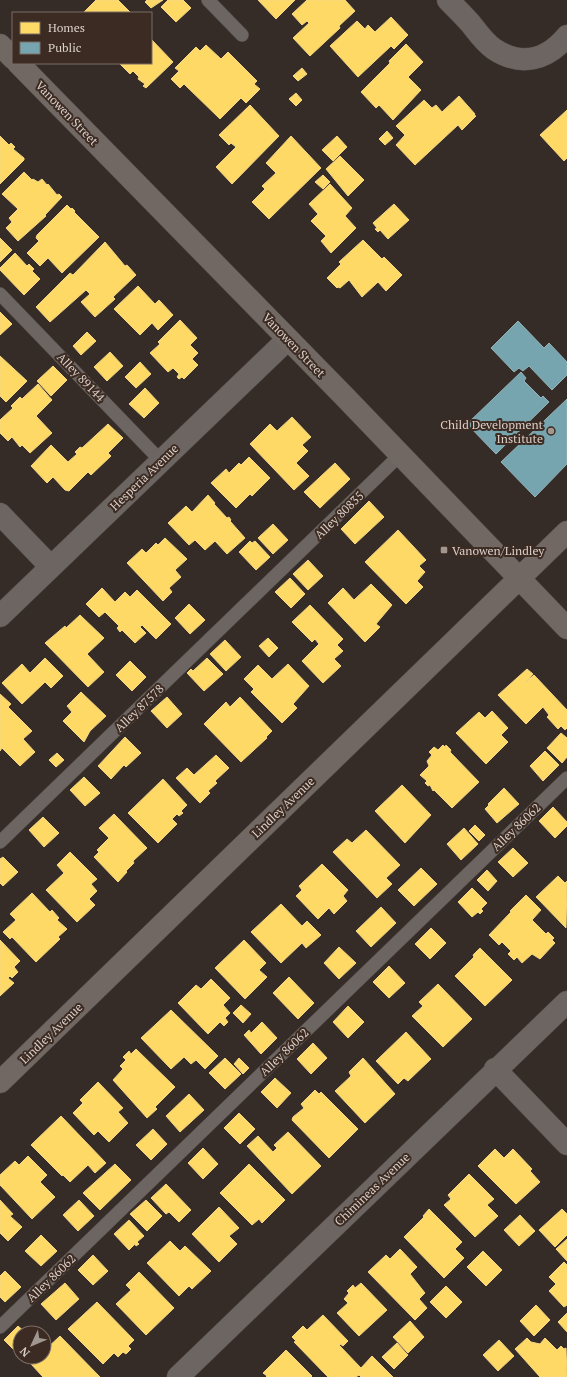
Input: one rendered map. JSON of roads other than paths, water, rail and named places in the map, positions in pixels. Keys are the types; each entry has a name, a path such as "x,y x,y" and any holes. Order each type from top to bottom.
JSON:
{"main road":[{"path":"0,45 12,57"},
{"name":"Vanowen Street","path":"19,64 288,339 567,628"},
{"name":"Lindley Avenue","path":"0,1082 567,532"}],"street":[{"path":"448,0 494,49 508,56 527,60 545,55 561,43 567,36"},
{"name":"Hesperia Avenue","path":"0,616 288,339"},
{"path":"0,514 51,567"},
{"name":"Chimineas Avenue","path":"178,1377 495,1069 567,1002"},
{"path":"495,1069 567,1144"}],"lane":[{"path":"208,0 242,35"},
{"name":"Alley 89144","path":"0,294 161,460"},
{"name":"Alley 80835","path":"278,574 400,456"},
{"name":"Alley 87578","path":"0,842 278,574"},
{"name":"Alley 86062","path":"0,1327 567,778"}],"place":[{"name":"Child Development Institute","path":"551,431"},
{"name":"Vanowen/Lindley","path":"444,550"}]}
